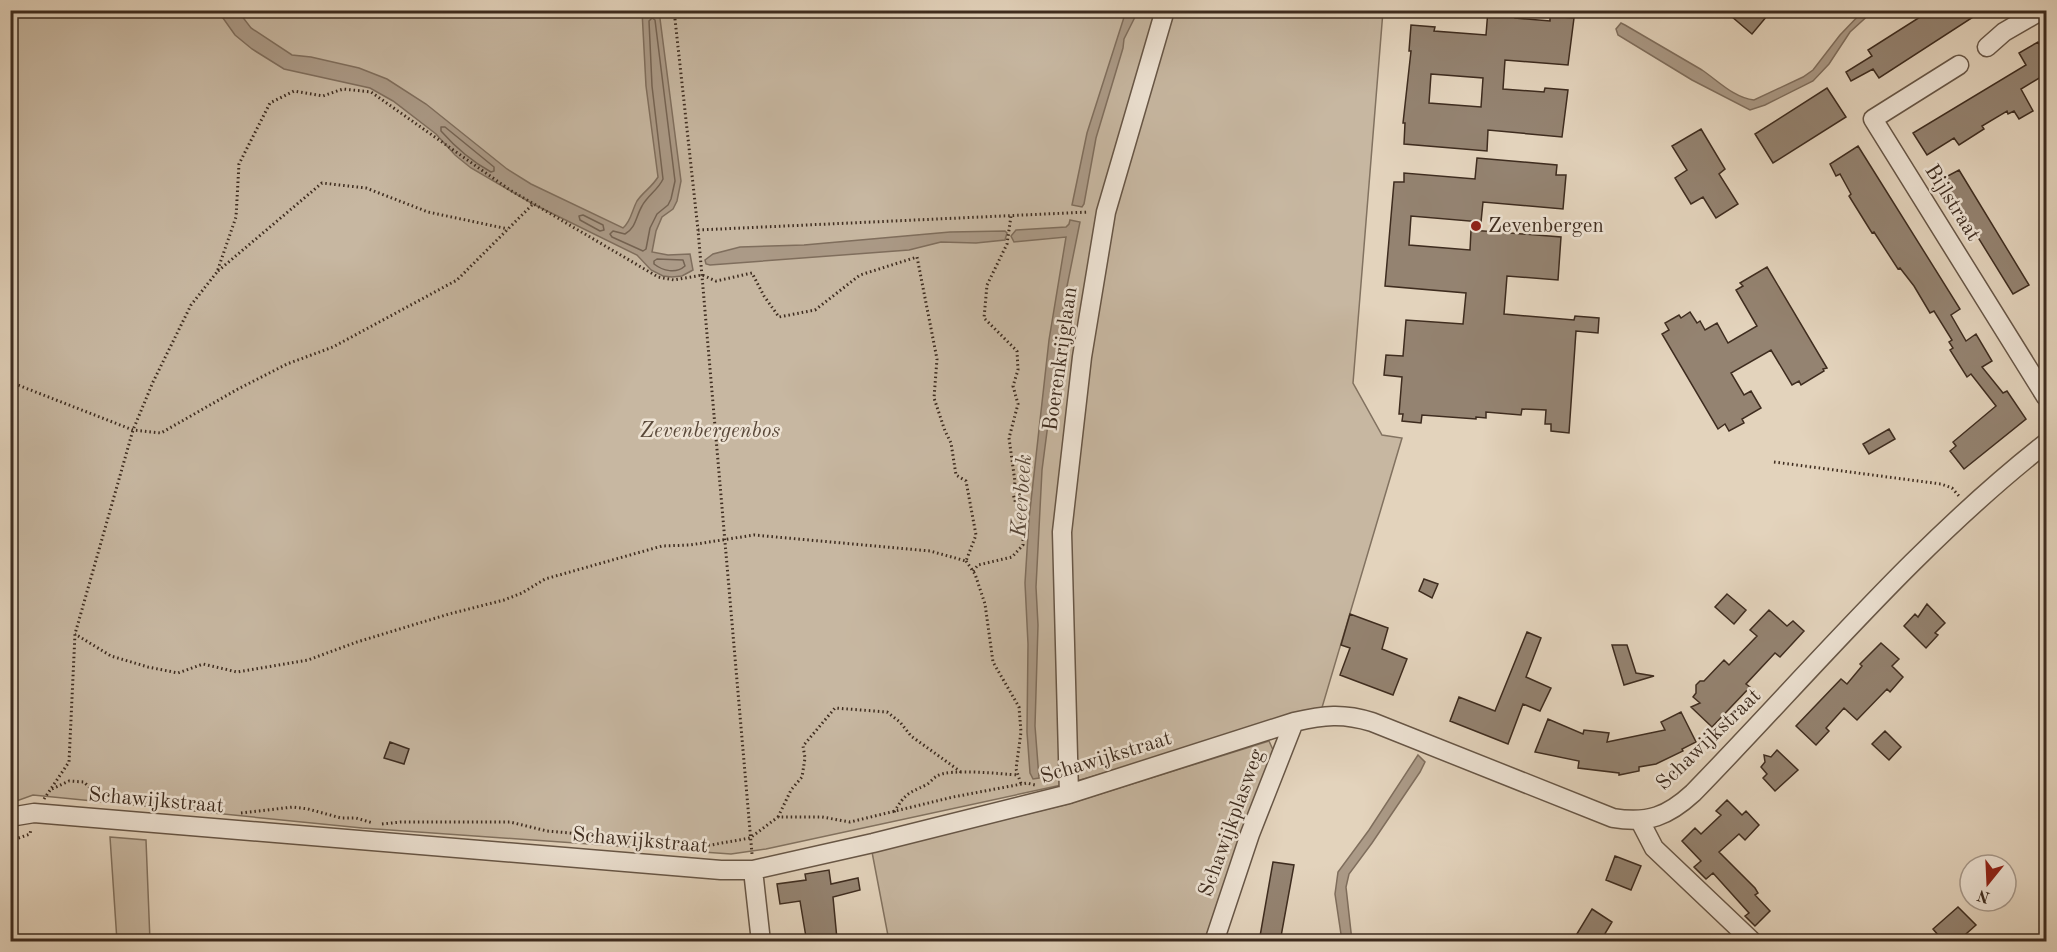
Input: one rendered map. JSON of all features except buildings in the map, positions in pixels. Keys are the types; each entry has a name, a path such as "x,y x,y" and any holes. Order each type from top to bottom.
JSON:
{"street":[{"name":"Boerenkrijglaan","path":"1069,794 1062,532 1082,357 1106,212 1165,10"},
{"path":"1987,47 2004,32 2042,10"},
{"name":"Bijlstraat","path":"1959,65 1873,119 2046,397"},
{"name":"Schawijkstraat","path":"10,817 34,813 721,870 753,870 873,843 1069,794 1294,722 1324,715 1352,716 1405,734 1613,818 1640,821 1661,815 1680,805 1693,793 1922,554 2006,475 2046,443"},
{"name":"Schawijkplasweg","path":"1214,942 1250,834 1294,722"},
{"path":"1640,821 1654,848 1753,942"},
{"path":"753,870 761,942"}],"path":[{"path":"674,10 698,230 750,838"},
{"path":"217,272 236,217 239,164 270,103 294,91 323,96 343,88 371,92 510,190 658,278 674,280 702,275 716,282 752,273 764,296 779,317 815,310 860,276 917,257 938,359 934,398 951,443 956,475 966,481 976,535 966,561"},
{"path":"34,813 69,762 75,634 133,430 153,381 190,305 217,272 322,183 366,188 428,212 508,229"},
{"path":"10,381 133,430 161,433 238,389 287,364 333,347 457,279 533,204"},
{"path":"698,230 1106,212"},
{"path":"973,571 978,565 1012,557 1023,545 1023,528 1013,494 1015,482 1009,438 1018,404 1013,386 1018,370 1017,351 984,318 987,285 1007,244 1011,216"},
{"path":"1774,462 1941,484 1952,488 1971,508"},
{"path":"75,634 111,656 148,668 178,673 203,664 237,672 308,660 357,642 504,600 522,593 545,579 662,546 690,545 754,535 930,551 966,561 973,571 985,604 993,662 1019,707 1021,732 1016,769 1021,784"},
{"path":"236,813 294,807 341,818 356,818 371,823 510,822 547,831 581,834 629,843 711,845 750,838 778,817 791,790 802,777 805,758 803,746 835,708 887,712 900,722 911,736 961,772"},
{"path":"894,812 904,796 928,784 938,775 961,772 1018,775"},
{"path":"50,790 69,781 84,782 93,791 135,802 200,805 226,814"},
{"path":"778,817 822,817 850,822 953,797 1027,783"}],"green space":[{"name":"Zevenbergenbos","path":"10,11 1383,11 1353,383 1382,435 1402,438 1321,711 1066,784 766,849 731,854 362,828 33,795 11,803"},
{"path":"1269,741 1274,752 1208,941 889,941 872,852 1068,804"},
{"path":"110,837 146,840 150,941 117,941"}],"water":[{"path":"211,11 238,11 251,28 292,55 359,68 387,79 426,104 507,169 531,184 623,228 630,219 637,201 658,177 646,86 642,11 659,11 681,181 673,209 662,217 656,231 652,252 668,255 690,254 693,270 682,276 672,277 663,276 651,270 637,255 533,204 471,168 455,155 436,134 393,101 370,88 284,69 252,49 235,35 223,18"},
{"path":"1126,11 1138,11 1124,39 1096,138 1084,204 1082,207 1072,205 1087,133"},
{"path":"1863,11 1873,11 1850,32 1829,64 1813,81 1750,110 1692,80 1618,35 1616,29 1621,23 1625,25 1702,70 1733,92 1754,100 1813,70 1840,35"},
{"path":"1070,220 1080,222 1064,301 1042,470 1036,587 1038,625 1035,726 1039,778 1033,779 1030,773 1027,732 1028,644 1025,583 1029,519 1049,340 1066,237 1014,242 1011,236 1016,230 1066,227"},
{"path":"1005,231 1007,233 1005,240 976,243 941,242 909,250 710,265 706,264 705,260 713,254 740,247 804,245 950,232"},
{"path":"1418,755 1425,762 1420,772 1349,874 1346,887 1352,941 1342,941 1335,894 1338,872 1369,830"}],"place":[{"name":"Zevenbergen","path":"1476,226"}],"water label":[{"name":"Keerbeek","path":"1022,496"}]}
